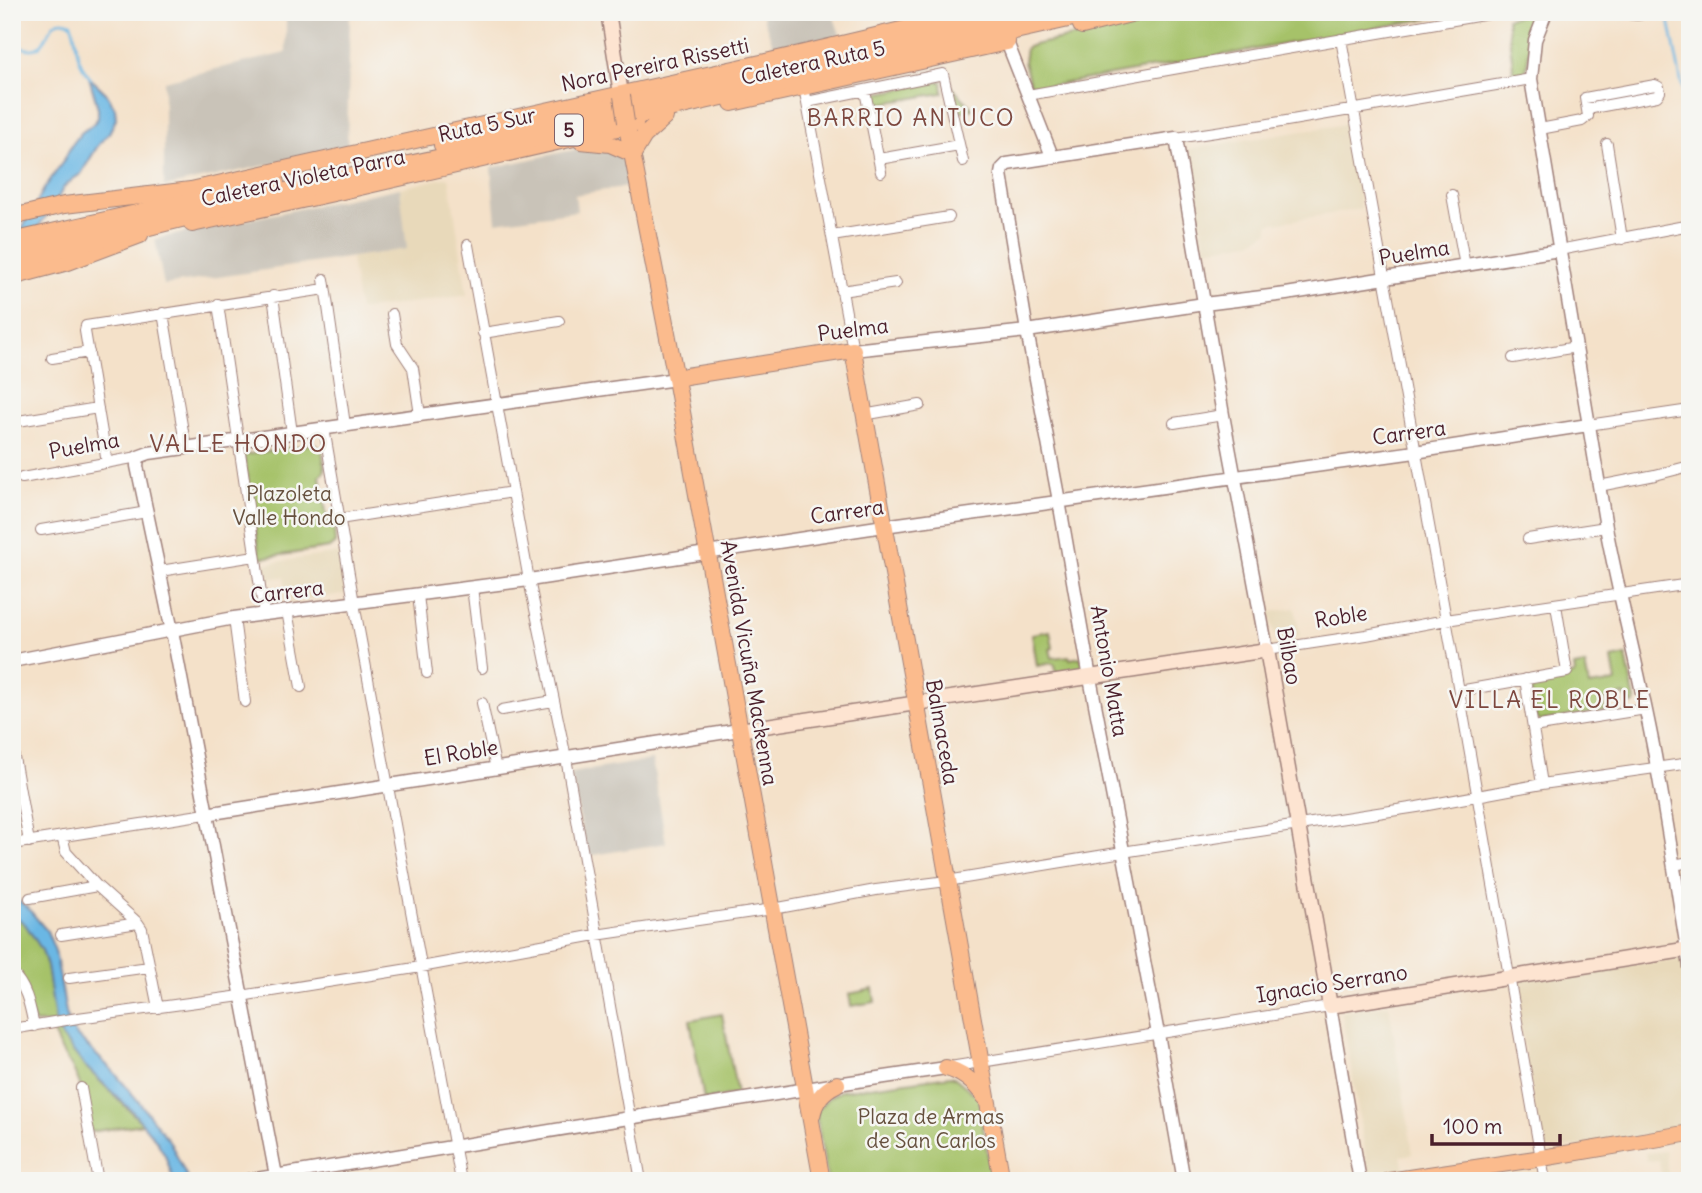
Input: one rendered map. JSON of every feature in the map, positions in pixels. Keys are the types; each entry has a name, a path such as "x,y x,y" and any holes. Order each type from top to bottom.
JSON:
{"highway":[{"name":"Ruta 5 Sur","path":"12,242 1031,12"},
{"name":"Ruta 5 Sur","path":"12,260 302,188 1095,12"},
{"path":"1007,42 1134,12"}],"main road":[{"path":"608,12 621,95"},
{"name":"Nora Pereira Rissetti","path":"12,217 64,205 191,190 900,32 976,12"},
{"name":"Caletera Ruta 5","path":"626,124 806,95 1007,42"},
{"name":"Avenida Vicuña Mackenna","path":"621,95 676,379 822,1181"},
{"path":"565,141 610,144 632,154 644,136 665,117"},
{"name":"Caletera Violeta Parra","path":"12,277 68,262 145,234 565,141 626,124"},
{"name":"Puelma","path":"676,379 853,350"},
{"name":"Balmaceda","path":"853,350 1002,1181"},
{"name":"Roble","path":"916,703 1267,650"},
{"name":"Bilbao","path":"1267,650 1330,1006"},
{"name":"El Roble","path":"739,730 916,703"},
{"name":"Ignacio Serrano","path":"1330,1006 1688,949"},
{"path":"946,1068 971,1080 988,1102"},
{"path":"812,1126 818,1099 826,1090 837,1084"},
{"path":"1389,1181 1690,1133"}],"street":[{"path":"1028,95 1500,12"},
{"path":"1546,12 1535,40 1531,79 1606,527 1646,709 1690,967"},
{"path":"1610,12 1637,15 1653,12"},
{"path":"1341,39 1545,1181"},
{"path":"1007,42 1052,156 1263,125 1531,79"},
{"path":"806,95 865,91 943,74 963,161"},
{"path":"1540,129 1582,121 1588,116 1585,98 1655,85 1659,87 1657,96 1587,109"},
{"path":"865,91 881,172"},
{"name":"Balmaceda","path":"806,95 853,350"},
{"name":"Bilbao","path":"1176,138 1223,415 1267,650"},
{"path":"1607,144 1622,239"},
{"path":"879,159 959,145"},
{"name":"Antonio Matta","path":"1052,156 1012,162 1004,167 1001,174 1090,678 1184,1181"},
{"path":"1452,195 1465,266"},
{"path":"832,236 949,217"},
{"name":"Puelma","path":"853,350 1027,331 1286,294 1559,250 1690,225"},
{"path":"468,245 529,580 566,758 641,1181"},
{"path":"841,291 896,283"},
{"path":"107,463 86,326 273,296 324,284 345,425"},
{"path":"273,296 292,433"},
{"path":"218,304 264,614"},
{"path":"163,313 186,449"},
{"path":"392,314 397,344 413,368 420,415"},
{"path":"484,332 559,321"},
{"path":"1513,358 1576,347"},
{"path":"52,358 89,352"},
{"name":"Puelma","path":"22,478 149,453 676,379"},
{"path":"863,415 920,405"},
{"path":"12,422 98,408"},
{"name":"Carrera","path":"12,661 234,618 529,580 1690,410"},
{"path":"1174,423 1223,415"},
{"path":"324,428 461,1181"},
{"path":"138,457 137,466 172,631 277,1178"},
{"path":"1599,486 1686,467"},
{"path":"339,519 513,492"},
{"path":"41,530 147,512"},
{"path":"1528,540 1606,527"},
{"path":"160,571 255,556"},
{"name":"Roble","path":"1267,650 1690,584"},
{"path":"472,587 482,668"},
{"path":"418,595 427,673"},
{"path":"1459,691 1567,672 1556,605"},
{"path":"287,611 301,687"},
{"path":"234,618 245,702"},
{"path":"1525,679 1542,784"},
{"path":"502,710 553,701"},
{"path":"482,703 496,769"},
{"path":"1533,727 1646,709"},
{"name":"El Roble","path":"12,844 739,730"},
{"path":"12,746 29,842"},
{"path":"12,1029 241,996 596,935 1417,807 1542,784 1690,763"},
{"path":"62,836 66,852 142,929 158,1008"},
{"path":"1673,865 1690,862"},
{"path":"30,898 97,886"},
{"path":"61,935 138,923"},
{"path":"69,978 149,967"},
{"path":"12,973 19,980 17,987 27,998 34,1026"},
{"name":"Bilbao","path":"1330,1006 1360,1181"},
{"name":"Ignacio Serrano","path":"946,1068 1330,1006"},
{"path":"243,1181 277,1178 454,1146 946,1068"},
{"path":"81,1088 98,1181"}],"shaded area":[{"path":"350,12 347,148 164,187 164,81 286,53 286,14"},
{"path":"761,12 832,12 842,40 777,55"},
{"path":"1347,124 1361,209 1268,224 1269,231 1251,242 1205,249 1189,149"},
{"path":"597,148 626,158 630,186 575,195 577,211 496,222 491,168 568,151"},
{"path":"449,177 467,295 359,310 351,258 407,249 400,188"},
{"path":"400,188 407,249 164,285 155,239"},
{"path":"340,553 346,594 287,602 284,577 266,579 263,564"},
{"path":"1295,608 1300,636 1280,639 1274,633 1270,612"},
{"path":"652,760 666,843 587,856 571,773"},
{"path":"1683,960 1690,1009 1690,1129 1542,1151 1513,981 1573,971"},
{"path":"1389,1005 1413,1154 1401,1156 1404,1170 1369,1176 1342,1012"},
{"path":"1665,1151 1669,1181 1662,1181 1659,1160 1647,1161 1645,1153"}],"green space":[{"path":"1180,12 1464,12 1038,88 1030,84 1024,62 1026,48"},
{"path":"1522,15 1534,18 1526,71 1514,76 1507,18"},
{"path":"942,81 943,93 872,105 870,95"},
{"path":"948,83 973,109 955,113"},
{"name":"Plazoleta Valle Hondo","path":"315,444 322,450 325,470 320,476 328,524 334,527 335,543 329,548 260,558 244,455"},
{"path":"1050,631 1052,658 1081,657 1084,671 1057,678 1055,665 1052,663 1037,666 1032,634"},
{"path":"1626,656 1634,703 1624,695 1604,699 1605,711 1540,721 1536,718 1532,682 1573,675 1574,667 1585,665 1589,686 1616,682 1612,659"},
{"path":"12,914 25,924 42,950 56,1026 62,1037 84,1065 143,1124 89,1132 81,1087 57,1044 51,1023 35,1023 12,972"},
{"path":"873,989 875,1002 851,1006 849,994"},
{"path":"722,1014 737,1094 704,1100 690,1020"},
{"name":"Plaza de Armas de San Carlos","path":"950,1076 978,1097 992,1181 828,1181 816,1115 826,1100 841,1091"}],"water":[{"path":"89,77 106,93 115,108 116,119 81,174 63,188 36,230 29,249 12,270 12,247 44,189 71,146 98,118 98,108"},
{"path":"12,896 28,908 47,931 55,951 68,1023 76,1035 113,1071 170,1142 189,1181 174,1181 165,1155 156,1140 133,1112 84,1065 62,1037 56,1026 42,950 25,924 12,914"}],"waterway":[{"path":"1668,15 1690,126"},
{"path":"12,43 36,48 42,44 54,24 61,21 71,23 81,64 91,79"}],"district":[{"name":"BARRIO ANTUCO","path":"911,118"},
{"name":"VALLE HONDO","path":"239,444"},
{"name":"VILLA EL ROBLE","path":"1550,700"}]}
